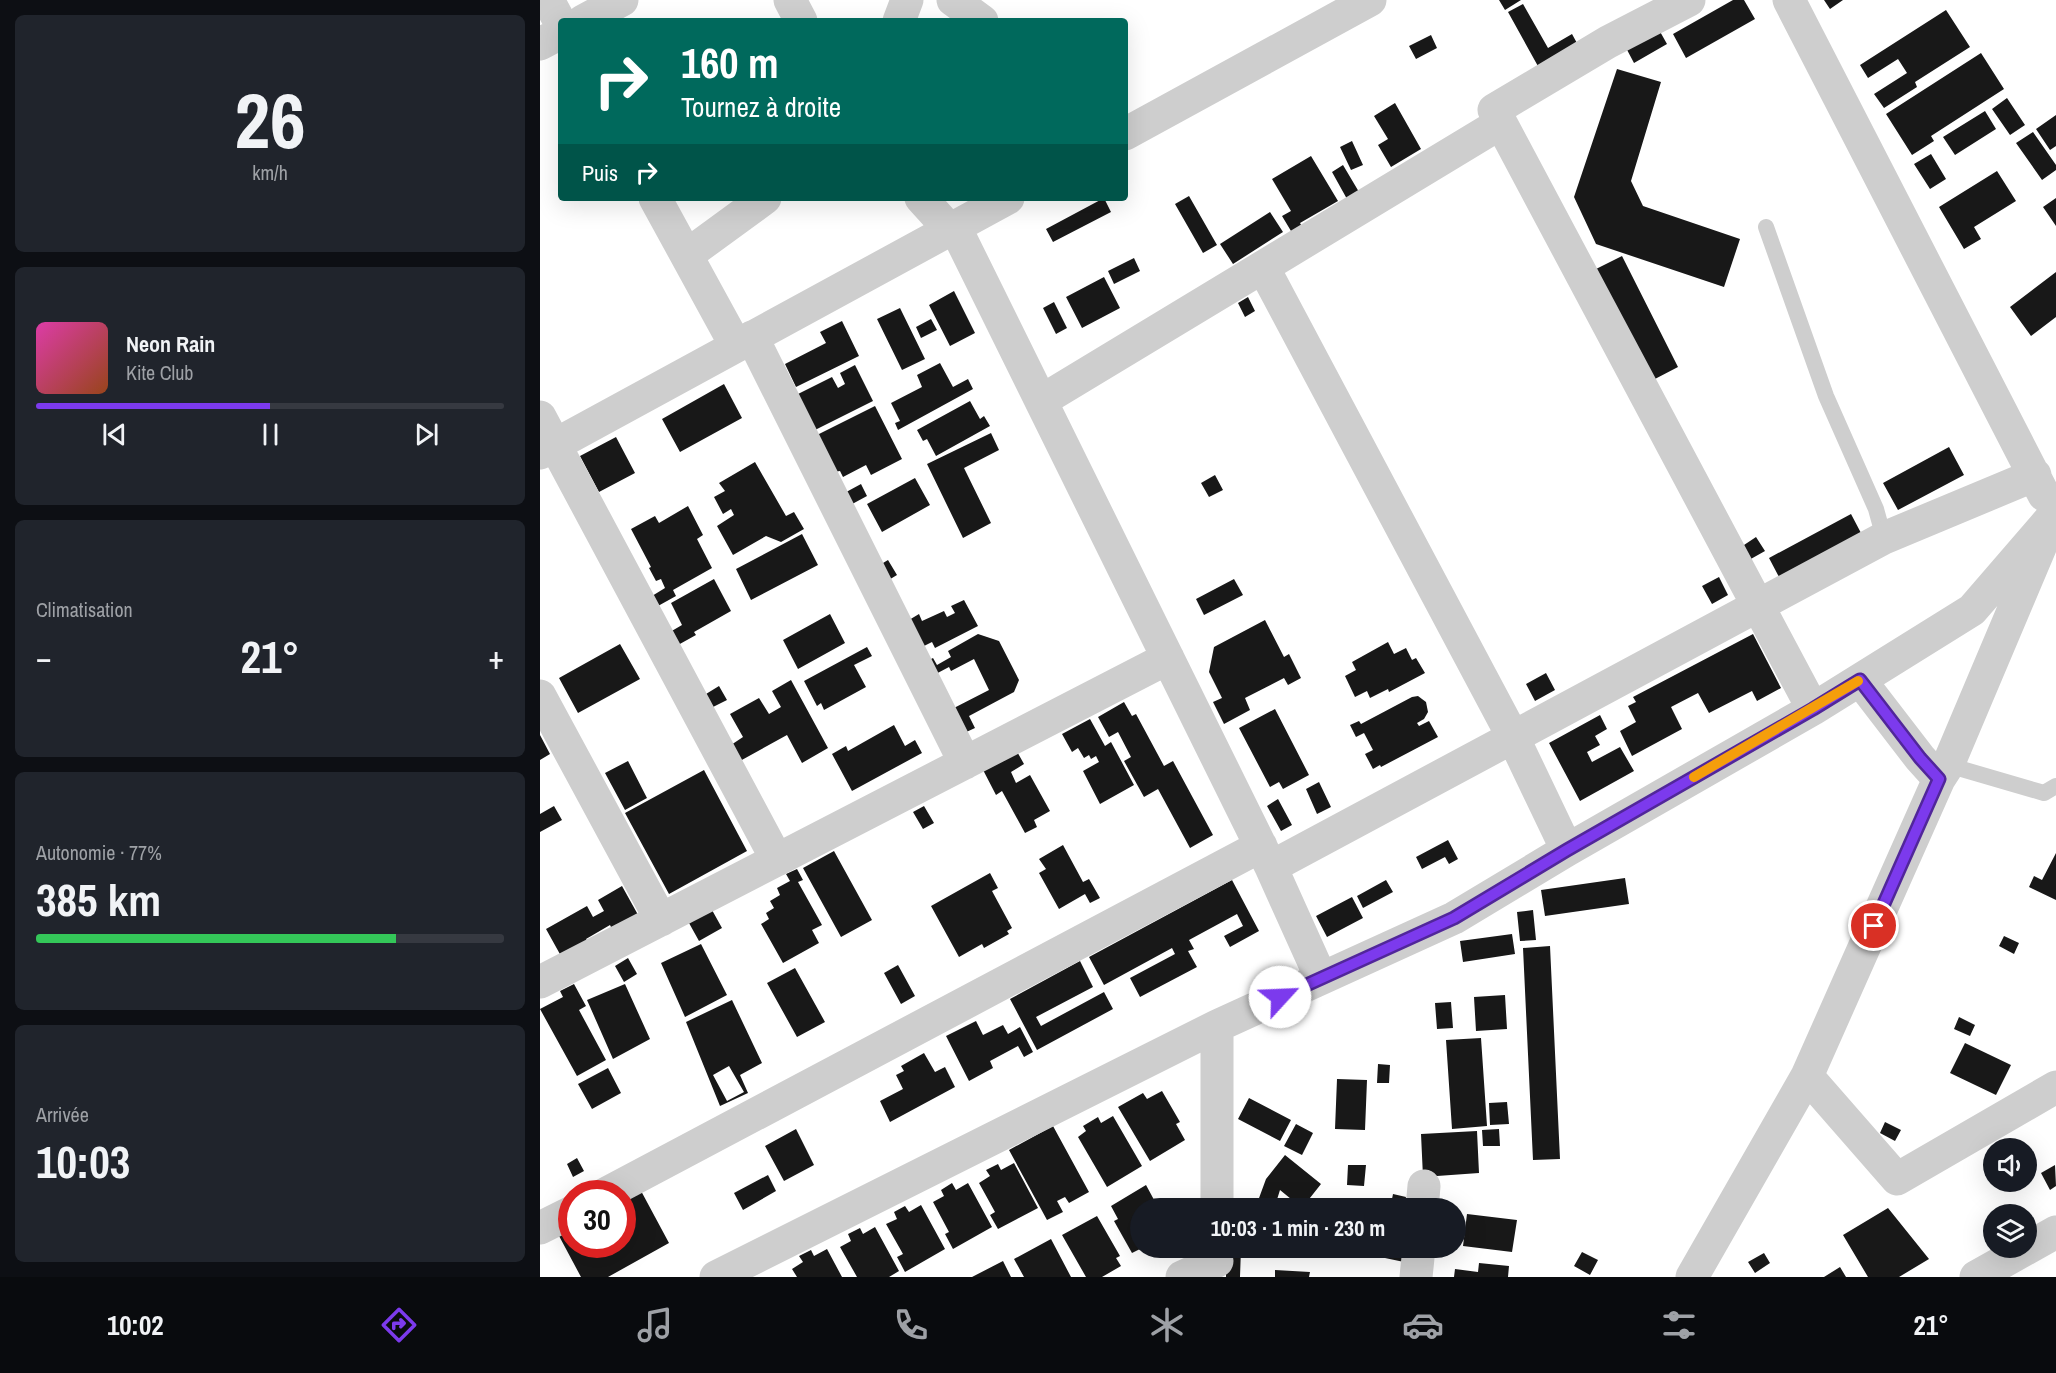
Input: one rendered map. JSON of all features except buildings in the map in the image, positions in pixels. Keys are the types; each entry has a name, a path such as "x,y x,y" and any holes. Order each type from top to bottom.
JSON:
{"street":[{"path":"548,0 558,18"},
{"path":"589,18 622,0"},
{"path":"790,0 799,18"},
{"path":"900,18 907,0"},
{"path":"953,0 978,18"},
{"path":"1689,0 1608,42 1494,110 1813,709"},
{"path":"1788,0 2055,514"},
{"path":"1128,129 1349,4"},
{"path":"540,44 558,35"},
{"path":"1041,402 1502,123"},
{"path":"658,201 687,255 744,342 965,763"},
{"path":"687,255 761,201"},
{"path":"924,201 952,228 1266,856 1322,978"},
{"path":"777,860 545,439 744,342 1002,201"},
{"path":"1263,267 1513,737 1567,850"},
{"path":"632,1180 1266,856 1513,737 1884,538 2035,475"},
{"path":"716,1277 1217,1026 1454,918 1567,850 1813,709 1972,610 2055,514"},
{"path":"1692,1277 1807,1076 2055,514"},
{"path":"540,982 1168,658"},
{"path":"1860,680 1920,758 1943,772"},
{"path":"540,696 662,920"},
{"path":"1217,1026 1217,1198"},
{"path":"1807,1076 1897,1179 2056,1087"},
{"path":"540,1228 558,1219"},
{"path":"1976,1277 2009,1269 2056,1232"},
{"path":"1416,1277 1418,1258"},
{"path":"1182,1277 1217,1262"}],"lane":[{"path":"1766,227 1826,396 1876,509 1884,538"},
{"path":"1943,772 2044,793 2056,786"}],"slow traffic":[{"path":"1694,777 1858,681"}],"route":[{"path":"1280,997 1454,918 1860,680 1939,779 1874,926"}]}
